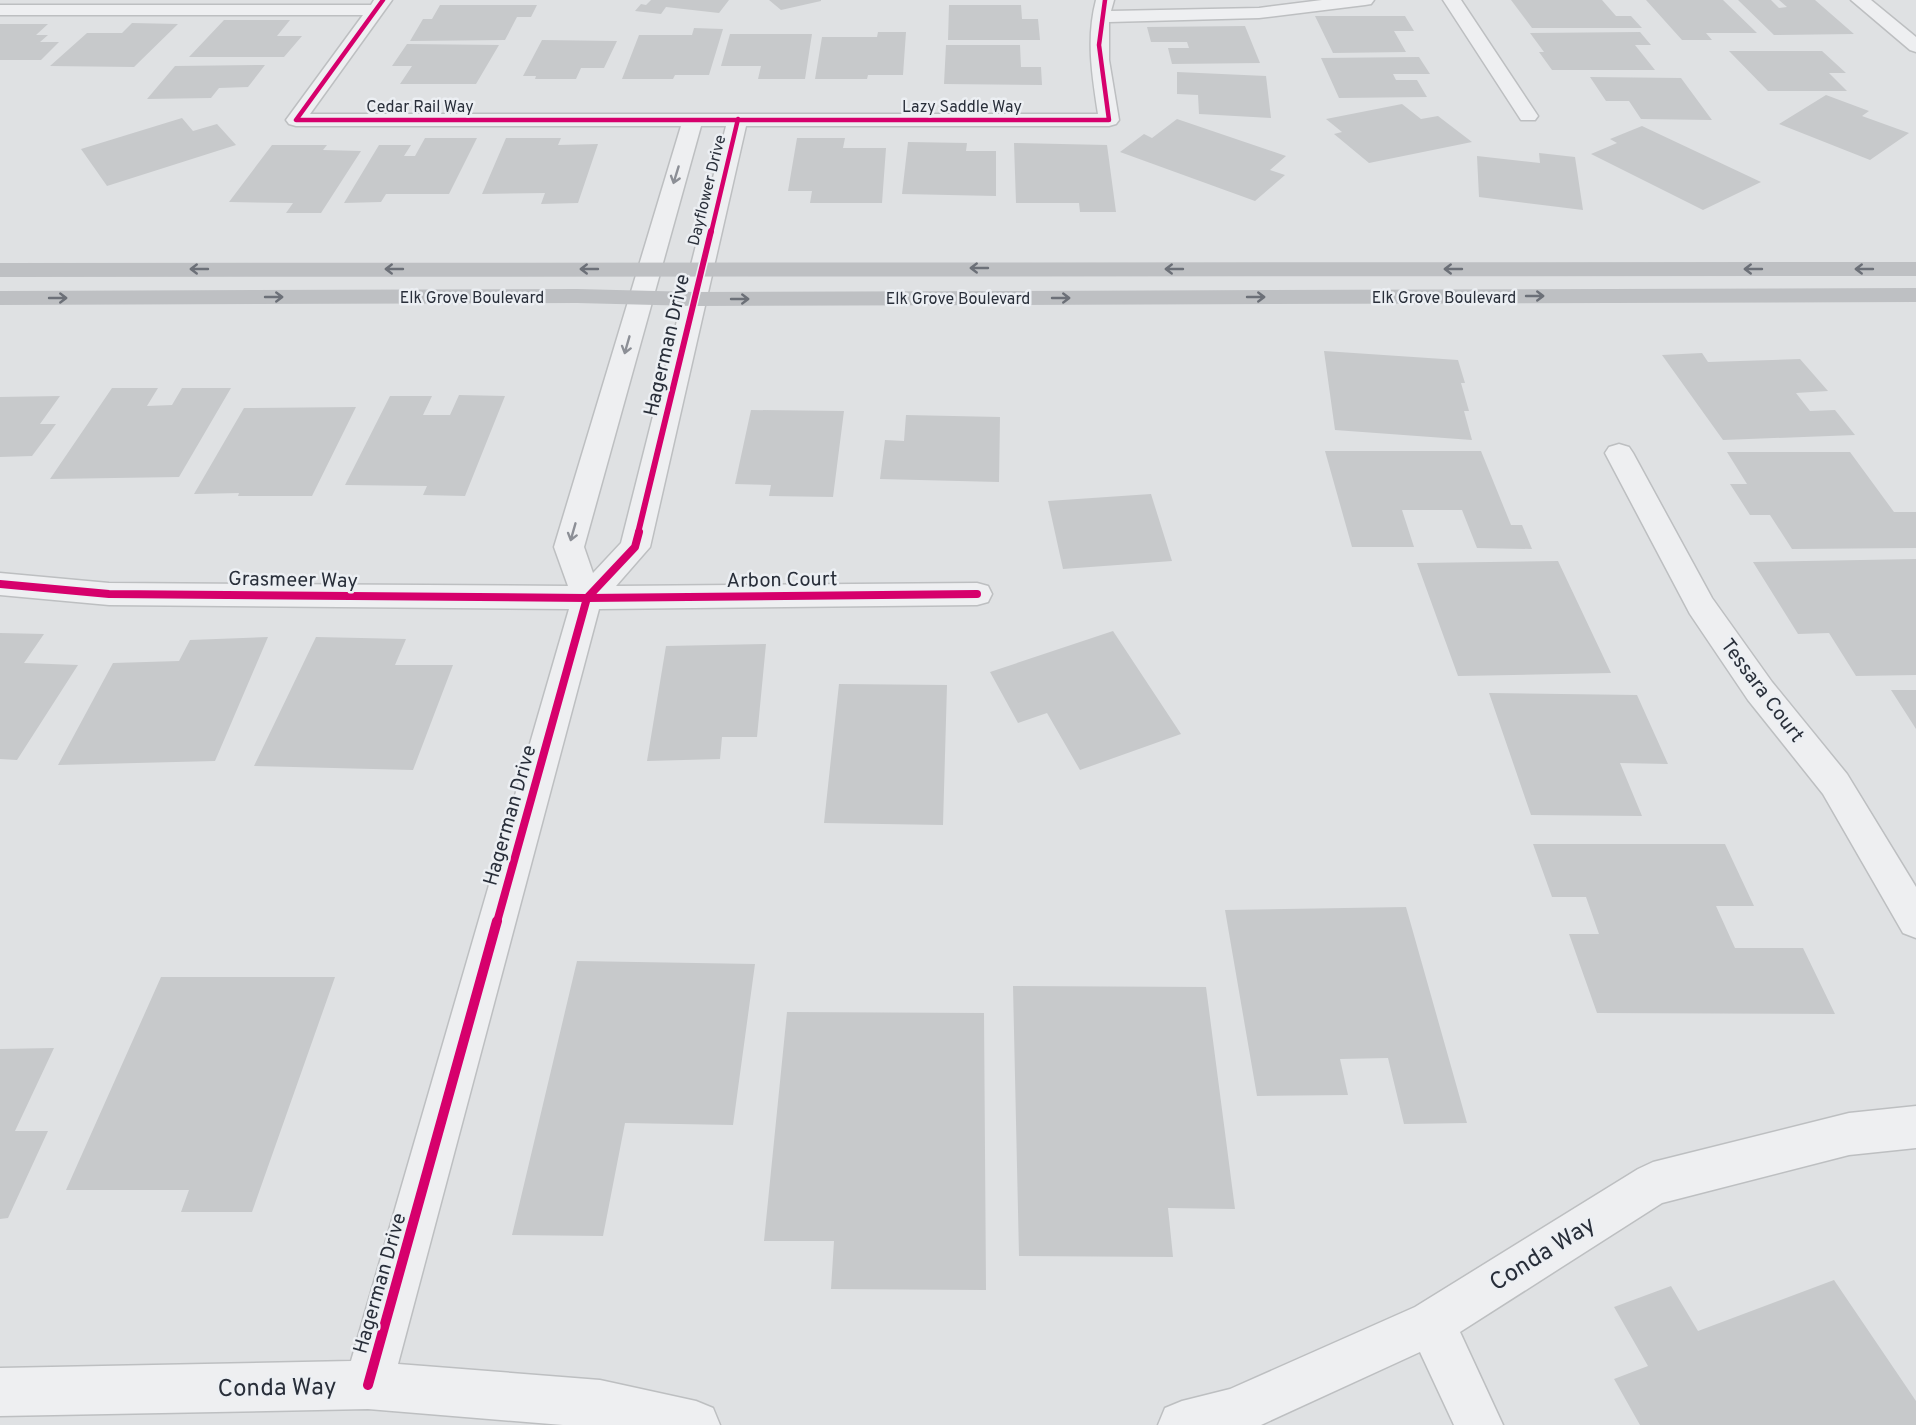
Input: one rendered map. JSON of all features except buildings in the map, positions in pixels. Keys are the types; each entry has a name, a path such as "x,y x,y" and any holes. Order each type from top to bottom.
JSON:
{"main road":[{"name":"Elk Grove Boulevard","path":"0,270 1916,269"},
{"name":"Elk Grove Boulevard","path":"0,298 577,296 695,299 1916,295"}],"street":[{"path":"1103,8 1259,13 1365,0"},
{"path":"1452,0 1528,116"},
{"path":"1860,0 1916,46"},
{"path":"0,10 380,5"},
{"name":"Cedar Rail Way","path":"380,5 297,120 693,119"},
{"name":"Lazy Saddle Way","path":"693,119 1109,120 1097,39 1103,8"},
{"name":"Dayflower Drive","path":"648,268 693,119"},
{"name":"Dayflower Drive","path":"701,268 738,119"},
{"name":"Hagerman Drive","path":"587,598 569,547 648,268"},
{"name":"Hagerman Drive","path":"368,1385 587,598 635,547 701,268"},
{"name":"Tessara Court","path":"1619,453 1701,606 1760,691 1835,784 1916,921"},
{"name":"Grasmeer Way","path":"0,584 109,594 587,598"},
{"name":"Arbon Court","path":"587,598 977,594"},
{"name":"Conda Way","path":"1182,1425 1233,1413 1431,1323 1653,1184 1849,1134 1916,1127"},
{"path":"1431,1323 1479,1425"},
{"name":"Conda Way","path":"0,1392 368,1385 600,1404 696,1425"}],"cycle path":[{"path":"383,0 296,120 1109,120 1099,45 1099,30 1105,0"},
{"path":"368,1385 587,598 635,547 738,119"},
{"path":"0,584 109,594 587,598 977,594"}]}
